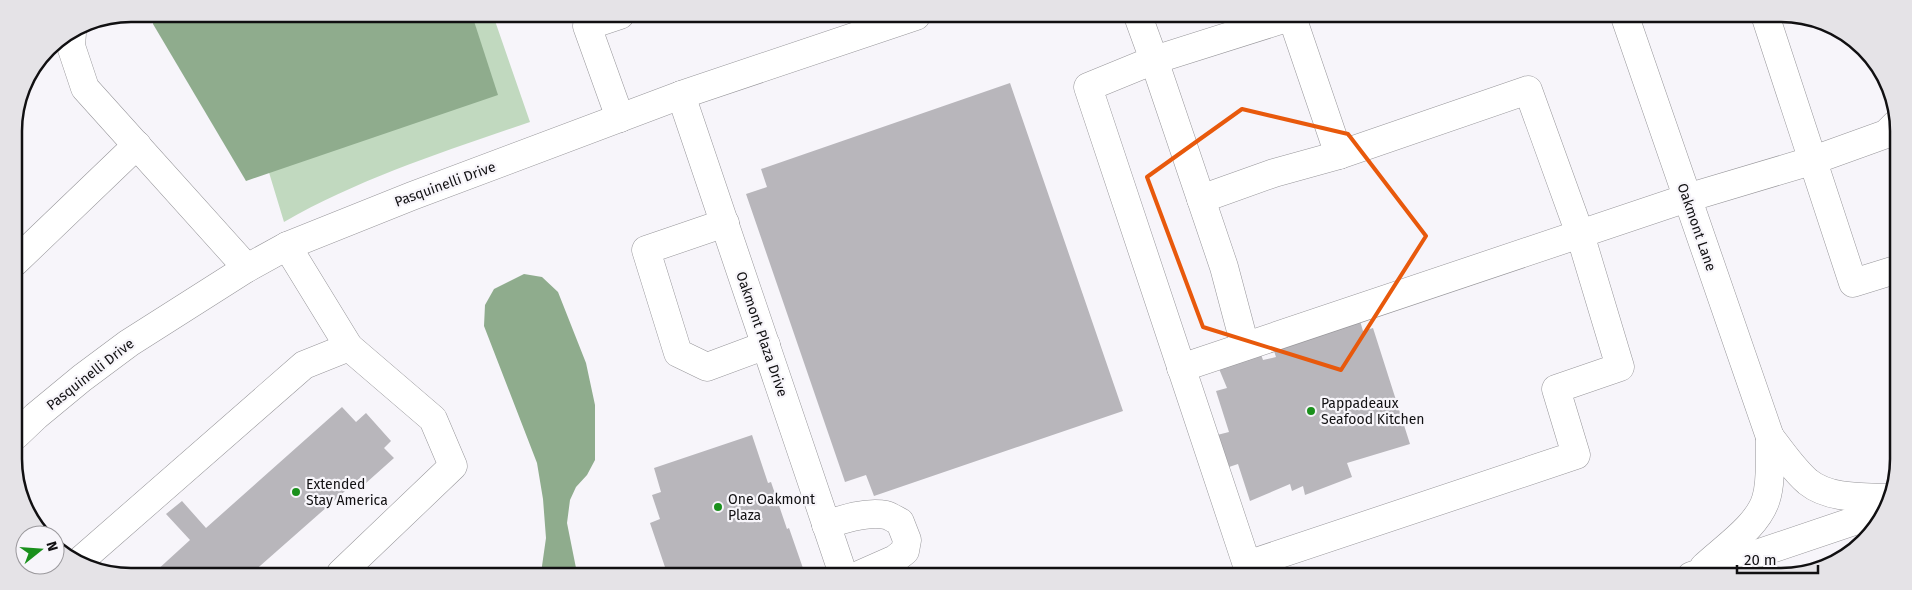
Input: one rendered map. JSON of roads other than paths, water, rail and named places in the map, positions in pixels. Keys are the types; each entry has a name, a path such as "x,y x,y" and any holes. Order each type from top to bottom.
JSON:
{"main road":[{"path":"1140,22 1224,267 1245,346"},
{"path":"1201,199 1274,173 1340,155 1528,90 1580,234 1620,367 1556,389 1576,454 1247,565 1088,87 1154,60 1274,22"},
{"path":"1293,22 1340,155"},
{"name":"Oakmont Lane","path":"1627,22 1770,437"},
{"path":"1767,22 1811,161 1853,283 1890,272"},
{"path":"597,23 587,26 620,118"},
{"name":"Pasquinelli Drive","path":"22,429 82,378 129,343 247,268 287,246 412,196 879,23"},
{"path":"69,42 85,88 247,268"},
{"name":"Oakmont Plaza Drive","path":"681,95 841,568"},
{"path":"1181,368 1687,198 1811,161 1886,134 1890,130"},
{"path":"23,255 137,145"},
{"path":"725,223 646,250 678,353 707,367 766,345"},
{"path":"287,246 349,347 433,419 453,466 346,568"},
{"path":"85,557 304,366 349,347"},
{"path":"1770,437 1809,483 1822,490 1848,496 1882,498"},
{"path":"1703,567 1754,521 1761,511 1768,487 1770,437"},
{"path":"1718,567 1874,514"},
{"path":"826,525 860,516 886,515 900,522 907,540 905,551 894,559 875,568"}],"place":[{"name":"Pappadeaux Seafood Kitchen","path":"1311,411"},
{"name":"Extended Stay America","path":"296,492"},
{"name":"One Oakmont Plaza","path":"718,507"}]}
